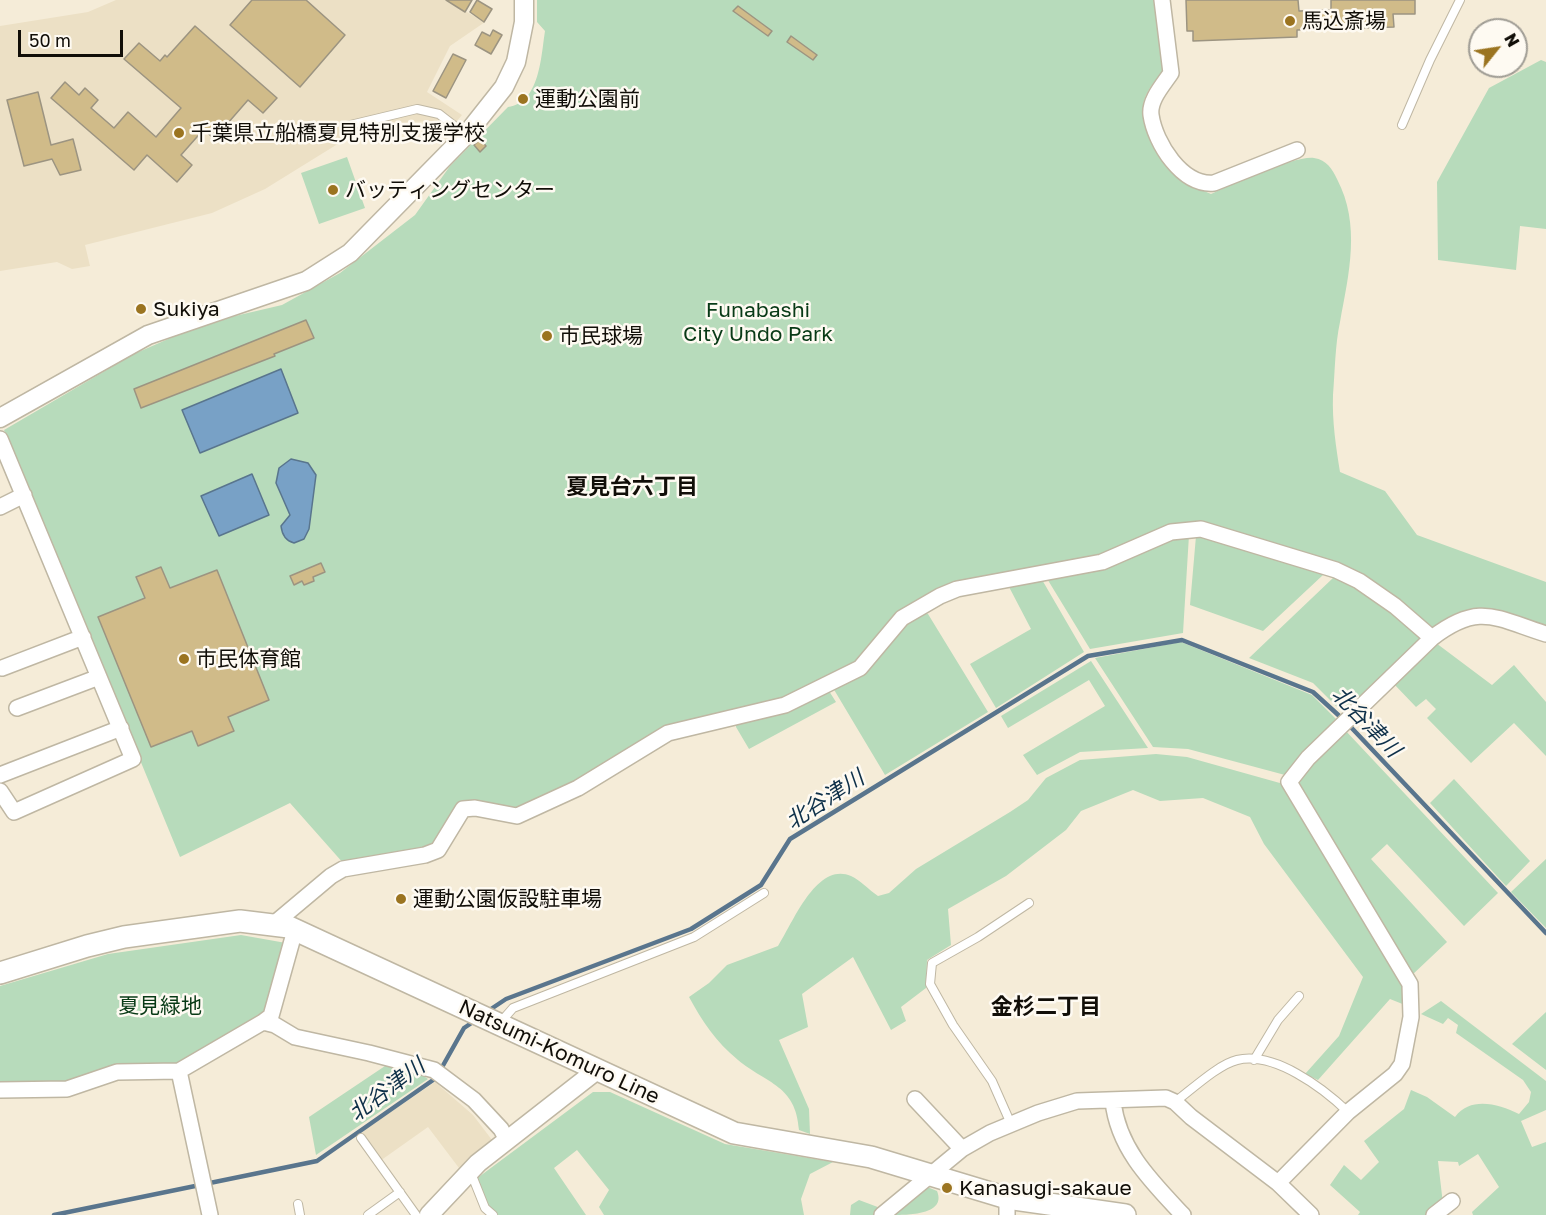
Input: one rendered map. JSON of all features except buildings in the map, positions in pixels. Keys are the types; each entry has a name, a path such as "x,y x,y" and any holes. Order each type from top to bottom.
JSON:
{"main road":[{"name":"Natsumi-Komuro Line","path":"0,973 124,937 224,922 285,927 734,1133 871,1157 933,1174 1007,1206 1125,1215"}],"street":[{"path":"0,418 148,334 278,292 328,269 365,239 466,135 504,87 516,62 524,22 524,0"},
{"path":"1161,0 1171,73 1152,102 1150,114 1173,163 1206,184 1297,150"},
{"path":"0,439 133,759 14,813 0,791"},
{"path":"0,507 24,495"},
{"path":"0,1089 67,1089 117,1072 179,1071 271,1016 285,927 330,876 343,869 425,855 438,850 464,809 475,808 517,816 578,788 668,733 785,705 868,662 902,618 957,589 1102,562 1171,532 1201,529 1336,570 1375,591 1432,638"},
{"path":"1278,1183 1348,1112 1386,1083 1402,1064 1411,1017 1410,984 1289,782 1308,758 1432,638 1453,622 1476,615 1488,615 1546,634"},
{"path":"2,668 83,638"},
{"path":"17,708 99,676"},
{"path":"0,775 121,728"},
{"path":"264,1022 275,1025 295,1037 369,1053 440,1074 474,1100 507,1140"},
{"path":"179,1071 210,1215"},
{"path":"429,1215 470,1172 507,1140 597,1071"},
{"path":"882,1215 962,1149 1011,1124 1077,1101 1166,1098 1175,1102 1191,1117 1278,1183 1311,1215"},
{"path":"915,1099 962,1149"},
{"path":"1113,1101 1119,1125 1140,1169 1183,1215"},
{"path":"1434,1215 1452,1201"}],"lane":[{"path":"1402,125 1430,60 1460,0"},
{"path":"346,126 417,109 439,114 466,135"},
{"path":"486,1019 694,937 764,893"},
{"path":"1011,1124 992,1081 953,1025 930,984 932,963 978,937 1029,903"},
{"path":"1254,1060 1278,1020 1299,996"},
{"path":"1175,1102 1225,1065 1238,1059 1272,1062 1326,1091 1348,1112"},
{"path":"361,1138 416,1215"},
{"path":"470,1172 486,1208 494,1215"},
{"path":"368,1215 400,1192"},
{"path":"298,1204 300,1215"}],"shaded area":[{"name":"千葉県立船橋夏見特別支援学校","path":"116,0 445,0 485,22 450,46 427,92 462,115 450,129 433,121 392,123 372,128 349,137 265,189 212,213 85,245 90,266 72,269 57,262 0,271 0,26 88,12"},
{"path":"435,1082 473,1115 492,1140 459,1168 428,1127 380,1161 360,1133"}],"green space":[{"name":"Funabashi City Undo Park","path":"537,0 1155,0 1165,68 1145,97 1143,114 1159,156 1171,173 1211,194 1293,161 1314,158 1331,168 1344,196 1349,214 1351,249 1337,340 1333,395 1340,472 1385,491 1417,535 1546,582 1546,642 1503,617 1479,611 1466,613 1433,629 1369,582 1196,522 1100,557 956,582 862,662 778,701 686,724 578,783 517,809 480,804 436,848 344,864 290,803 180,857 4,430 134,354 175,336 235,316 282,305 340,273 415,215 450,166 508,107 519,104 533,88 540,65 545,31 537,22"},
{"path":"1541,60 1546,62 1546,229 1520,226 1516,270 1438,260 1437,182 1489,88 1508,78 1528,78 1528,67"},
{"name":"バッティングセンター","path":"347,157 365,208 319,224 301,173"},
{"path":"1181,534 1189,535 1183,633 1090,649 1046,577"},
{"path":"1205,535 1320,571 1323,575 1263,631 1190,605 1196,536"},
{"path":"1339,576 1371,593 1424,635 1346,716 1313,683 1249,658 1333,578"},
{"path":"1041,578 1084,652 996,708 970,664 1031,629 1008,585"},
{"path":"923,611 928,614 988,712 885,775 833,688 906,620"},
{"path":"1181,642 1312,695 1338,721 1285,775 1188,749 1153,747 1095,658"},
{"path":"1436,643 1492,685 1514,665 1546,702 1546,756 1514,723 1471,763 1427,718 1436,709 1426,699 1416,707 1393,683"},
{"path":"1091,661 1148,748 1080,752 1037,775 1023,755 1105,706 1089,680 1008,728 1001,716"},
{"path":"829,691 836,702 749,749 736,727 736,722"},
{"path":"1344,729 1498,893 1464,926 1387,844 1371,859 1447,942 1411,976 1295,779"},
{"path":"1156,754 1187,757 1287,785 1402,983 1405,1005 1390,999 1318,1080 1305,1074 1339,1036 1363,977 1264,844 1250,817 1203,798 1160,801 1133,790 1081,811 1066,830 1006,876 948,909 951,945 927,960 926,988 901,1007 906,1021 891,1030 853,957 802,994 808,1027 779,1040 809,1109 810,1134 799,1130 797,1115 786,1094 738,1060 723,1046 704,1023 689,997 709,983 727,965 778,946 807,897 827,878 838,874 851,876 878,896 889,893 916,869 1028,800 1046,778 1080,760"},
{"path":"1454,779 1530,861 1506,886 1430,803"},
{"path":"1546,859 1546,928 1511,892"},
{"name":"夏見緑地","path":"241,935 286,943 266,1013 181,1064 66,1083 0,1082 0,986 108,954"},
{"path":"1441,1001 1546,1081 1546,1110 1521,1121 1532,1147 1546,1142 1546,1215 1473,1215 1472,1212 1499,1187 1478,1154 1459,1166 1458,1162 1438,1161 1443,1204 1425,1215 1358,1215 1360,1212 1330,1185 1344,1165 1361,1180 1379,1162 1364,1141 1404,1109 1411,1090 1427,1097 1455,1117 1461,1110 1477,1104 1494,1105 1519,1114 1529,1102 1531,1092 1523,1080 1456,1033 1458,1025 1448,1018 1443,1024 1421,1014"},
{"path":"1546,1012 1546,1070 1512,1044"},
{"path":"385,1066 418,1072 428,1079 316,1155 309,1117"},
{"path":"593,1092 610,1092 725,1144 833,1162 810,1174 801,1199 804,1215 604,1215 599,1207 609,1190 577,1150 554,1168 586,1215 498,1215 488,1208 476,1179"},
{"path":"925,1186 937,1191 939,1199 936,1205 924,1212 891,1215"},
{"path":"859,1200 883,1209 876,1215 850,1215 851,1205"}],"water":[{"path":"281,369 298,413 200,453 182,410"},
{"path":"291,459 308,463 316,475 309,529 304,539 294,543 282,532 281,526 290,515 276,483 279,468"},
{"path":"252,474 269,515 219,536 201,496"}],"waterway":[{"name":"北谷津川","path":"488,1011 506,999 691,929 761,885 790,839 1088,656 1182,640 1313,692 1346,722 1546,933"},
{"name":"北谷津川","path":"54,1215 317,1161 436,1078 464,1028 476,1020"}],"place":[{"name":"馬込斎場","path":"1290,21"},
{"name":"運動公園前","path":"523,99"},
{"name":"千葉県立船橋夏見特別支援学校","path":"179,133"},
{"name":"バッティングセンター","path":"333,190"},
{"name":"Sukiya","path":"141,309"},
{"name":"市民球場","path":"547,336"},
{"name":"市民体育館","path":"184,659"},
{"name":"運動公園仮設駐車場","path":"401,899"},
{"name":"Kanasugi-sakaue","path":"947,1188"}],"district":[{"name":"夏見台六丁目","path":"632,487"},
{"name":"金杉二丁目","path":"1046,1007"}]}
